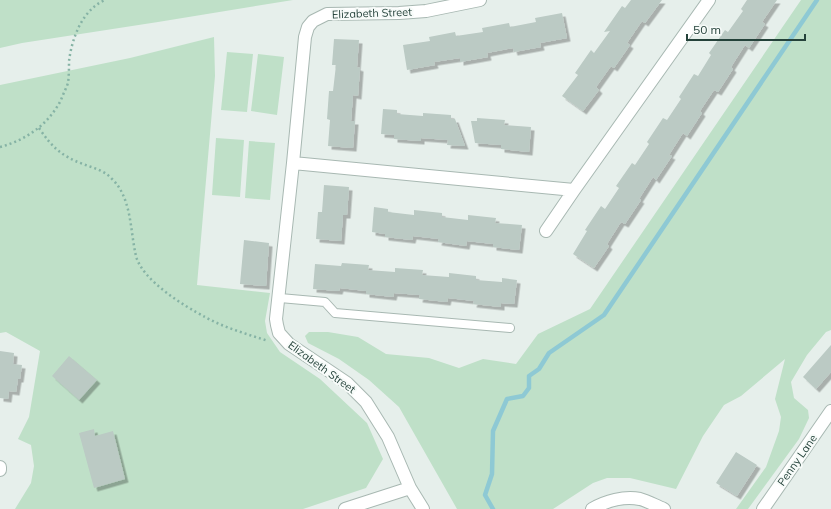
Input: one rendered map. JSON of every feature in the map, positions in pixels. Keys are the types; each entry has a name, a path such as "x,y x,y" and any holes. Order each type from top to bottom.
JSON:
{"street":[{"name":"Elizabeth Street","path":"423,509 410,488 388,437 366,402 347,383 289,344 279,333 277,326 305,37 308,27 313,20 327,14 399,13 426,10 480,0"},
{"path":"546,231 704,2"},
{"path":"293,163 574,190"},
{"name":"Penny Lane","path":"763,509 831,411"},
{"path":"345,509 410,488"},
{"path":"592,509 613,500 628,498 641,499 664,509"}],"lane":[{"path":"280,298 325,302 334,313 510,328"}],"path":[{"path":"0,147 12,144 39,128 52,114 66,89 68,82 69,60 80,25 84,17 91,9 105,0"},
{"path":"39,128 57,151 74,161 105,173 113,179 126,202 136,258 140,267 164,290 206,318 232,329 279,345 289,344"}],"green space":[{"path":"0,0 293,0 22,43 0,48"},
{"path":"801,0 831,0 831,330 826,332 807,355 791,382 794,398 808,410 809,418 799,439 748,509 736,509 766,467 779,431 781,417 775,399 785,359 741,396 724,405 703,436 676,489 630,478 607,478 593,483 553,509 457,509 399,407 369,380 339,359 308,343 305,336 309,332 328,332 358,337 386,354 429,358 459,368 483,359 516,364 538,334 590,309"},
{"path":"214,37 215,76 197,285 270,293 265,321 267,333 280,352 320,379 367,423 383,459 366,488 303,509 15,509 31,483 34,466 31,445 18,439 29,417 40,351 6,332 0,333 0,85 130,58"},
{"path":"227,52 253,54 247,112 221,110"},
{"path":"258,54 284,57 277,115 251,111"},
{"path":"216,138 244,140 240,197 212,195"},
{"path":"249,141 275,143 270,200 245,198"}],"building":[{"path":"631,0 662,0 645,23 642,21 627,43 630,45 614,68 611,66 596,87 599,90 583,111 562,96 578,75 575,73 591,50 594,53 610,31 604,32 622,6 625,8"},
{"path":"747,0 777,0 762,22 765,24 749,48 745,45 731,67 733,69 718,92 714,90 700,111 702,113 687,136 683,133 669,155 672,156 656,180 653,177 639,199 641,200 625,224 621,222 607,244 609,246 594,268 573,254 587,231 585,230 601,206 605,209 619,188 616,186 632,163 635,165 649,144 647,142 663,118 667,120 681,99 679,97 694,74 698,76 711,55 709,53 725,30 728,32 743,11 741,9"},
{"path":"562,13 567,38 540,43 541,47 514,52 513,48 487,53 488,57 460,62 460,58 434,62 435,65 407,70 403,45 430,41 429,37 455,32 456,36 483,32 482,28 509,23 510,27 536,22 535,18"},
{"path":"334,39 359,40 357,67 360,68 358,96 353,95 351,121 355,121 353,148 328,146 330,120 327,119 329,91 333,91 336,65 332,65"},
{"path":"383,109 397,110 397,114 423,116 423,113 451,115 451,119 455,119 465,146 447,145 448,140 421,138 421,141 394,139 394,135 381,134"},
{"path":"477,118 505,120 504,125 531,127 529,152 501,149 501,145 475,143 471,121 477,121"},
{"path":"324,185 349,187 347,215 343,215 341,241 316,239 318,212 322,212"},
{"path":"374,207 388,209 388,212 414,215 414,210 442,213 442,217 468,220 468,215 496,218 495,223 522,225 519,250 493,247 493,244 467,241 466,246 438,242 439,239 413,236 412,240 385,237 385,234 372,232"},
{"path":"244,240 269,243 266,286 240,284"},
{"path":"342,263 369,265 368,270 395,272 395,268 423,270 422,275 449,277 449,273 476,276 476,280 502,282 502,278 517,280 514,304 501,303 501,307 473,304 474,301 448,298 447,302 419,299 420,295 394,293 393,297 366,294 366,291 340,288 339,291 313,289 315,264 341,266"},
{"path":"831,345 831,372 816,389 803,377"},
{"path":"0,351 14,353 13,364 22,365 16,392 9,391 8,399 0,398"},
{"path":"69,356 97,380 79,400 52,376"},
{"path":"94,429 95,436 113,431 125,479 94,488 79,433"},
{"path":"736,452 757,465 737,496 716,483"}],"waterway":[{"path":"493,509 485,495 492,474 493,431 507,399 523,396 529,388 529,376 539,369 549,353 604,315 817,0"}]}
